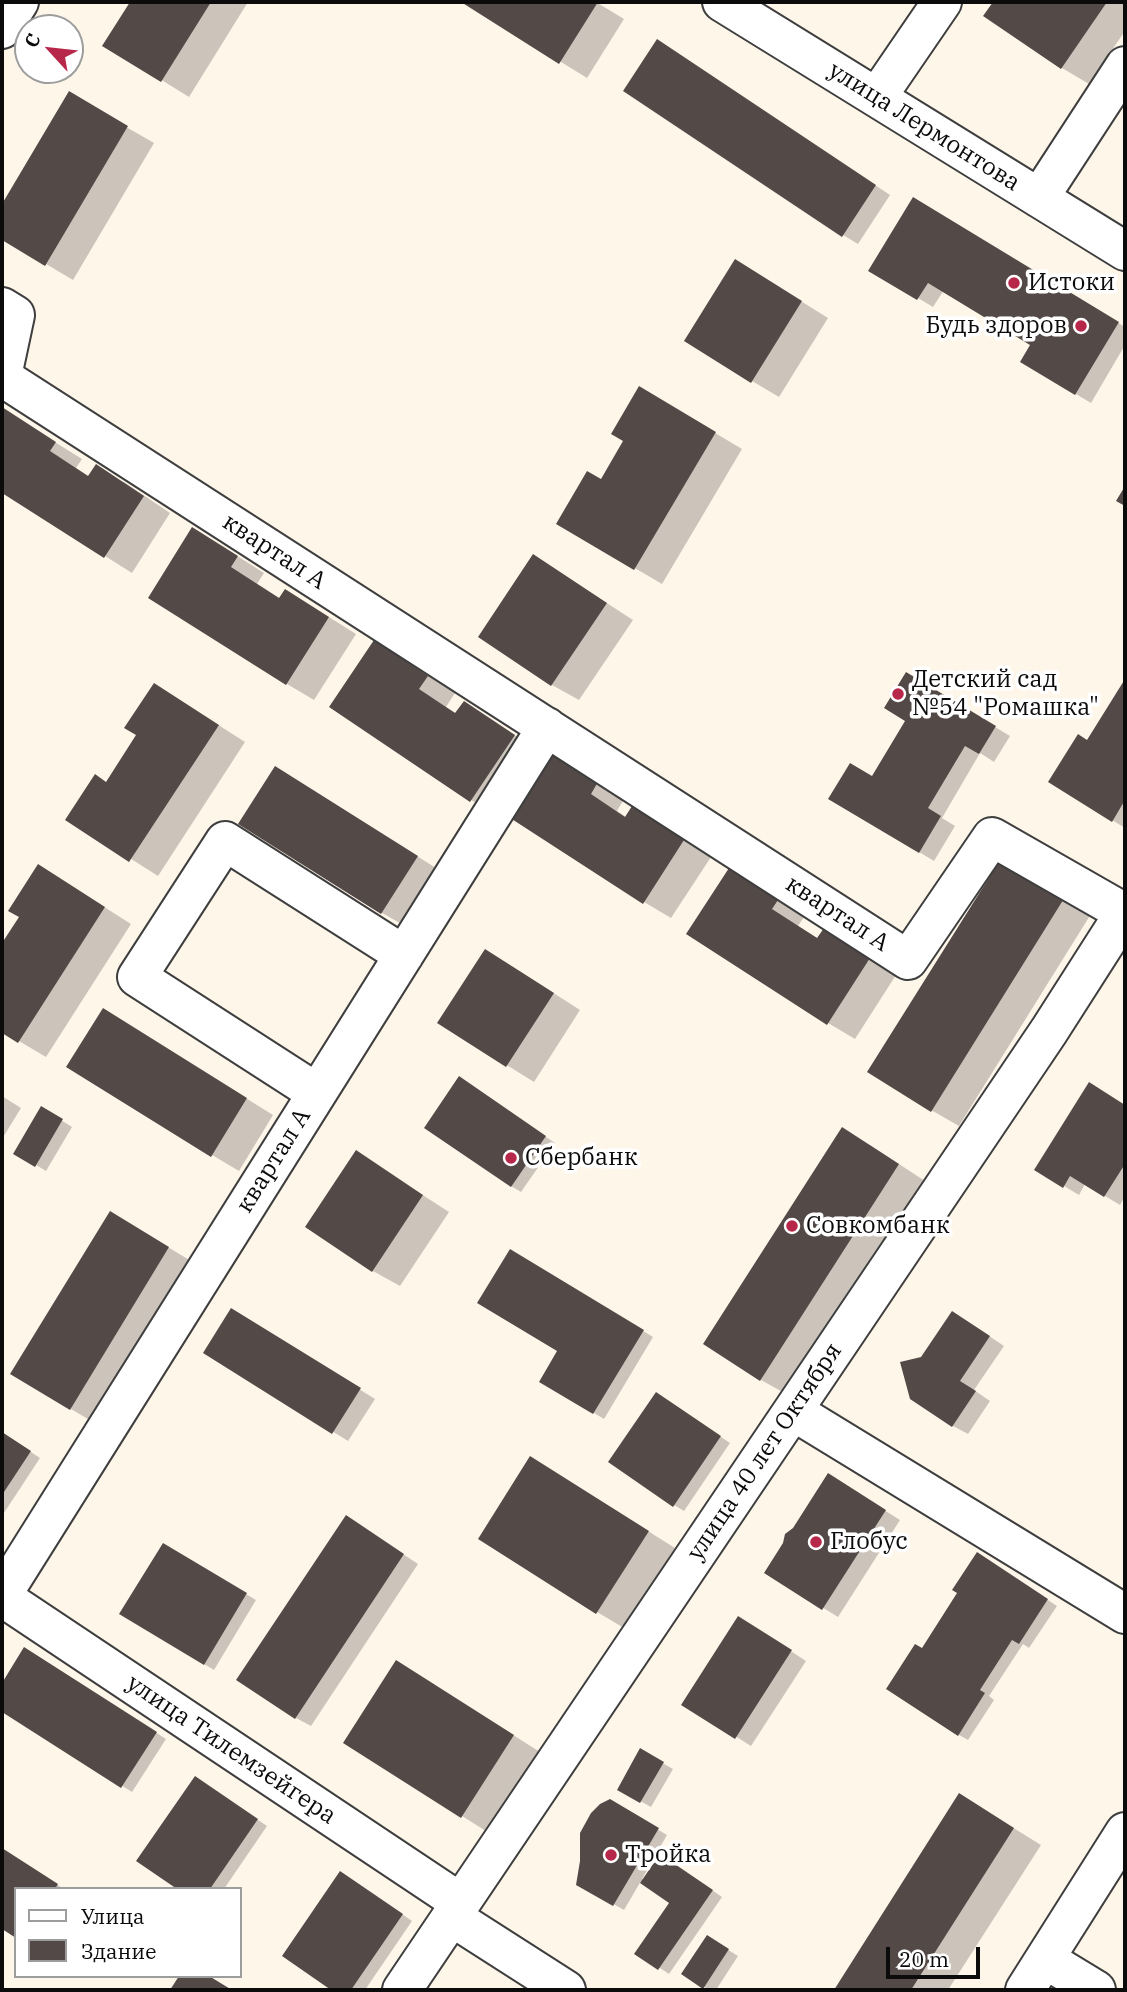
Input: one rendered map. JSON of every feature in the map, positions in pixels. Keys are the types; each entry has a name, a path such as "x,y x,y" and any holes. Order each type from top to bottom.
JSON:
{"street":[{"path":"2,29 19,2"},
{"name":"улица Лермонтова","path":"722,2 1125,251"},
{"path":"877,97 942,2"},
{"path":"1039,198 1125,66"},
{"name":"квартал А","path":"2,307 15,315 2,377 908,960 992,836 1125,912"},
{"name":"квартал А","path":"2,1596 547,727"},
{"path":"317,1093 137,977 225,841 404,955"},
{"name":"улица 40 лет Октября","path":"402,1990 1049,1031 1125,912"},
{"path":"793,1411 1125,1614"},
{"name":"улица Тилемзейгера","path":"2,1596 456,1910 566,1990"},
{"path":"1096,1990 1035,1975 1125,1832"}],"building":[{"path":"130,2 211,2 161,82 102,46"},
{"path":"461,2 598,2 559,64"},
{"path":"993,2 1107,2 1061,69 983,16"},
{"path":"657,39 876,185 842,237 623,91"},
{"path":"69,91 128,126 45,266 2,240 2,204"},
{"path":"913,197 1119,322 1075,395 1020,362 1030,345 928,283 917,300 868,271"},
{"path":"735,259 802,301 751,383 684,341"},
{"path":"639,386 716,432 634,570 556,524 587,471 601,479 623,441 611,434"},
{"path":"2,407 56,442 50,451 88,476 96,464 144,496 104,558 2,493"},
{"path":"1125,486 1125,506 1116,501"},
{"path":"192,527 238,556 231,567 279,598 285,589 329,617 286,685 148,598"},
{"path":"533,554 607,603 551,686 478,637"},
{"path":"374,640 428,676 419,689 455,713 464,701 515,735 470,802 329,707"},
{"path":"906,672 996,726 979,754 965,746 928,808 941,816 919,853 828,799 850,763 872,776 905,721 884,708"},
{"path":"1125,679 1125,800 1112,822 1048,782 1078,734 1087,740"},
{"path":"154,683 219,725 129,862 65,820 95,774 106,782 136,735 124,728"},
{"path":"547,749 598,782 591,794 625,817 632,806 684,840 643,904 504,814"},
{"path":"275,766 418,856 381,914 238,824"},
{"path":"1002,857 1065,897 931,1112 867,1072"},
{"path":"38,864 105,907 18,1043 2,1033 2,943 19,917 8,911"},
{"path":"729,868 778,900 772,909 817,938 824,928 870,958 827,1025 686,934"},
{"path":"485,949 554,993 506,1067 437,1023"},
{"path":"103,1008 247,1098 211,1157 66,1067"},
{"path":"459,1076 546,1136 511,1187 424,1128"},
{"path":"1089,1082 1125,1105 1125,1164 1104,1197 1070,1176 1063,1188 1034,1170"},
{"path":"41,1106 63,1119 35,1167 13,1154"},
{"path":"842,1127 899,1164 760,1381 703,1344"},
{"path":"356,1150 423,1195 372,1272 305,1227"},
{"path":"110,1211 169,1247 70,1410 10,1374"},
{"path":"510,1249 644,1330 593,1414 539,1382 557,1351 477,1303"},
{"path":"231,1308 361,1388 332,1434 203,1353"},
{"path":"952,1311 990,1336 960,1381 976,1391 952,1427 910,1399 900,1362 921,1357"},
{"path":"656,1392 721,1436 673,1507 608,1462"},
{"path":"2,1432 31,1451 2,1495"},
{"path":"530,1456 649,1531 596,1614 478,1539"},
{"path":"828,1473 886,1510 822,1610 764,1573 783,1543 785,1534 793,1528"},
{"path":"346,1515 404,1554 295,1719 236,1680"},
{"path":"163,1543 247,1593 204,1665 119,1614"},
{"path":"977,1552 1048,1599 1019,1644 1012,1640 980,1690 985,1693 958,1736 886,1689 915,1644 922,1648 957,1593 952,1590"},
{"path":"738,1616 792,1650 735,1739 681,1705"},
{"path":"24,1647 157,1732 121,1788 2,1712 2,1683"},
{"path":"396,1660 514,1735 461,1818 343,1743"},
{"path":"640,1748 664,1762 640,1803 617,1790"},
{"path":"195,1776 258,1819 211,1887 174,1887 136,1861"},
{"path":"959,1793 1014,1828 911,1990 834,1990"},
{"name":"Тройка","path":"610,1799 659,1828 613,1906 576,1885 580,1861 580,1833 591,1813"},
{"path":"2,1848 58,1884 56,1887 14,1887 14,1937 2,1929"},
{"path":"660,1854 713,1890 658,1970 634,1954 669,1903 640,1883"},
{"path":"340,1871 403,1914 351,1990 331,1990 282,1956"},
{"path":"707,1935 729,1949 703,1989 681,1974"},
{"path":"178,1978 212,1978 232,1990 170,1990"}],"place":[{"name":"Истоки","path":"1014,283"},
{"name":"Будь здоров","path":"1081,326"},
{"name":"Детский сад №54 \"Ромашка\"","path":"898,694"},
{"name":"Сбербанк","path":"511,1158"},
{"name":"Совкомбанк","path":"792,1226"},
{"name":"Глобус","path":"816,1542"},
{"name":"Тройка","path":"611,1855"}]}
